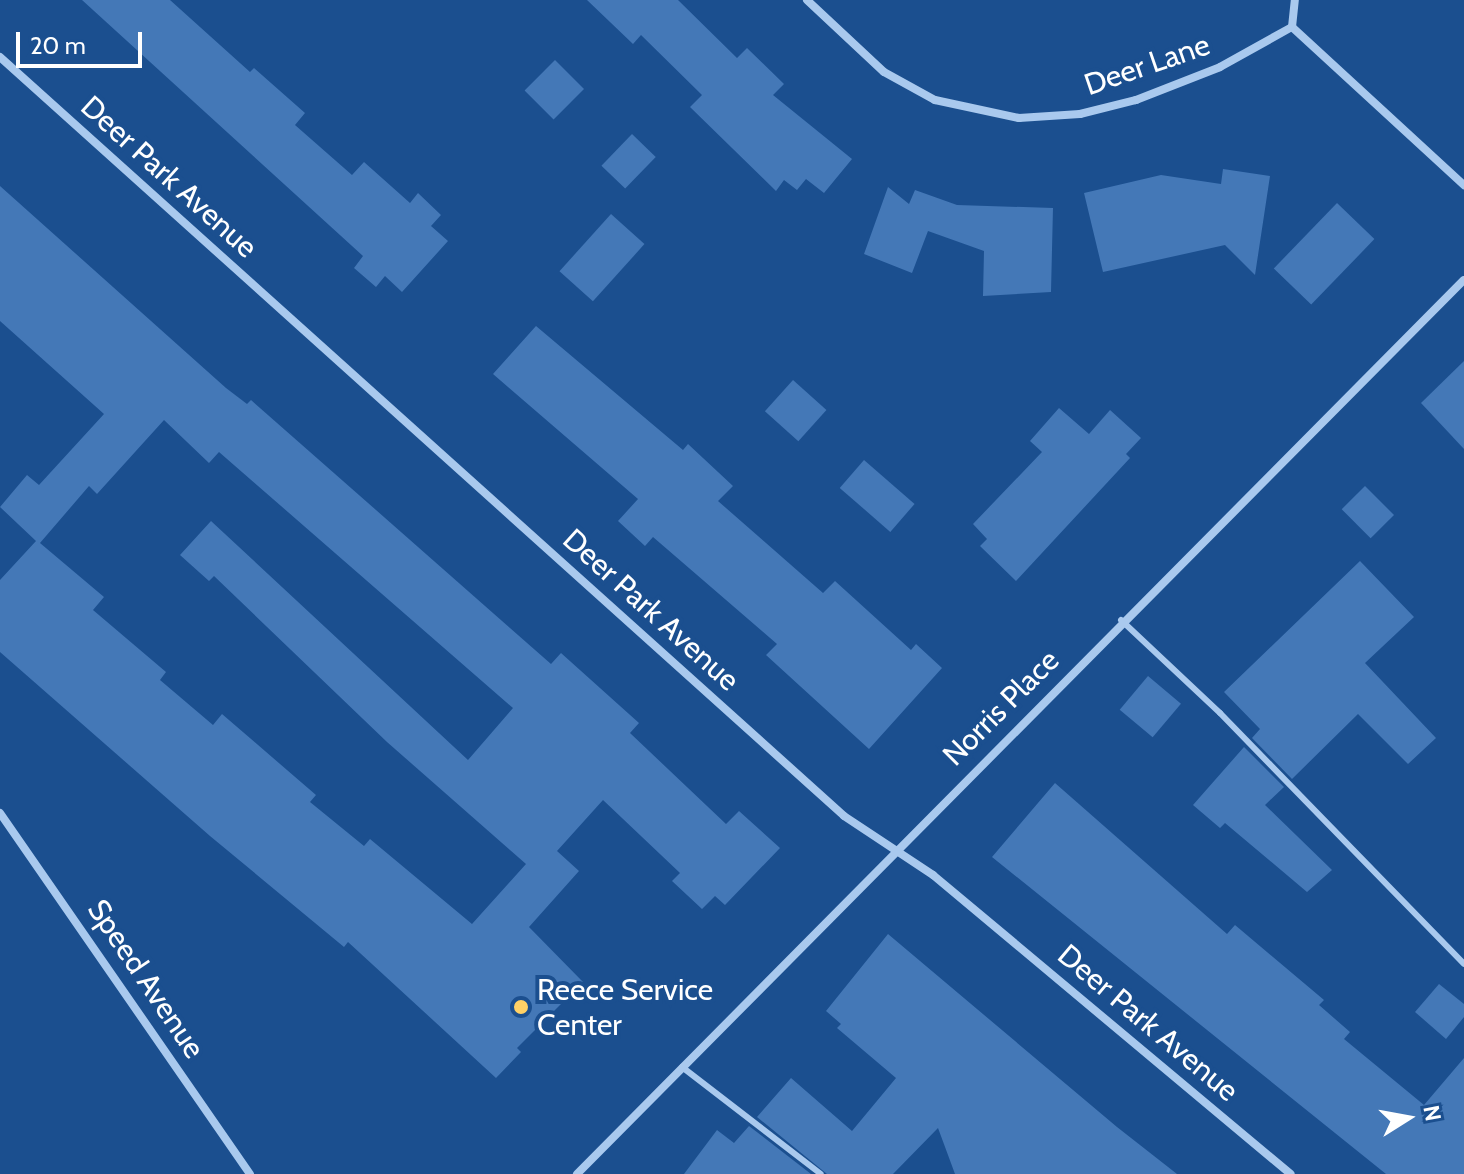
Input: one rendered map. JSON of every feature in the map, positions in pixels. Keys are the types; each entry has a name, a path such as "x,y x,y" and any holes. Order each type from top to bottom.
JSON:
{"street":[{"name":"Deer Lane","path":"807,0 884,72 935,100 1019,118 1080,114 1136,100 1220,67 1292,27"},
{"path":"1295,0 1292,27 1464,185"},
{"name":"Deer Park Avenue","path":"0,57 844,816 898,848 1290,1174"},
{"name":"Norris Place","path":"577,1174 1121,620 1464,280"},
{"name":"Speed Avenue","path":"0,813 250,1174"}],"lane":[{"path":"1121,620 1220,713 1464,964"},
{"path":"682,1067 821,1174"}],"building":[{"path":"82,0 170,0 250,72 254,68 305,113 295,125 352,175 364,162 410,203 418,193 441,215 431,226 448,241 402,292 385,276 376,287 354,268 363,256"},
{"path":"587,0 678,0 737,58 747,48 784,84 773,95 852,159 824,193 806,179 797,190 784,180 776,191 690,107 702,95 641,35 633,44"},
{"path":"555,60 584,89 554,119 525,90"},
{"path":"632,134 656,157 625,189 601,166"},
{"path":"1223,169 1270,176 1255,275 1225,245 1103,272 1084,193 1161,175 1221,184"},
{"path":"0,186 226,388 247,404 251,400 551,664 561,653 639,723 630,733 726,824 739,811 780,848 725,905 715,896 702,909 672,881 680,873 603,800 557,851 579,871 529,927 583,982 517,1048 521,1052 496,1078 348,942 344,947 210,836 0,652 0,580 36,541 0,507 27,475 39,485 104,414 0,321","holes":["164,420 209,463 219,452 513,708 468,760 211,521 180,555 209,581 214,576 387,742 526,864 472,924 370,839 364,846 310,802 316,795 222,714 213,725 160,680 166,672 93,610 104,597 40,543 89,486 97,494"]},
{"path":"888,187 909,204 915,190 957,205 1053,208 1051,292 983,296 984,251 928,231 912,273 864,254"},
{"path":"1337,203 1374,239 1311,305 1274,268"},
{"path":"611,214 644,244 593,301 559,271"},
{"path":"536,326 683,450 688,444 733,486 718,501 823,593 835,581 911,650 916,644 942,668 869,749 766,655 777,644 653,537 645,546 618,521 638,499 493,374"},
{"path":"1464,361 1464,449 1421,403"},
{"path":"793,380 826,410 798,441 765,411"},
{"path":"1059,408 1089,434 1110,410 1141,438 1126,454 1130,458 1016,581 980,546 987,539 973,524 1042,452 1030,441"},
{"path":"864,460 915,504 890,532 840,488"},
{"path":"1365,486 1394,515 1371,538 1342,509"},
{"path":"1360,561 1414,617 1365,663 1436,738 1408,764 1358,714 1292,779 1252,738 1260,729 1224,692"},
{"path":"1148,676 1181,704 1153,737 1120,710"},
{"path":"1244,747 1284,787 1265,805 1332,870 1307,892 1225,823 1220,828 1193,805"},
{"path":"1055,783 1227,934 1235,925 1324,1000 1319,1005 1350,1032 1344,1039 1424,1105 1464,1058 1464,1174 1386,1174 992,857"},
{"path":"888,934 1177,1174 955,1174 938,1128 893,1174 827,1174 757,1117 791,1078 852,1131 896,1078 837,1028 841,1024 826,1011"},
{"path":"1439,984 1464,1004 1464,1017 1446,1039 1415,1012"},
{"path":"749,1126 811,1174 684,1174 717,1130 734,1143"}],"place":[{"name":"Reece Service Center","path":"521,1007"}]}
